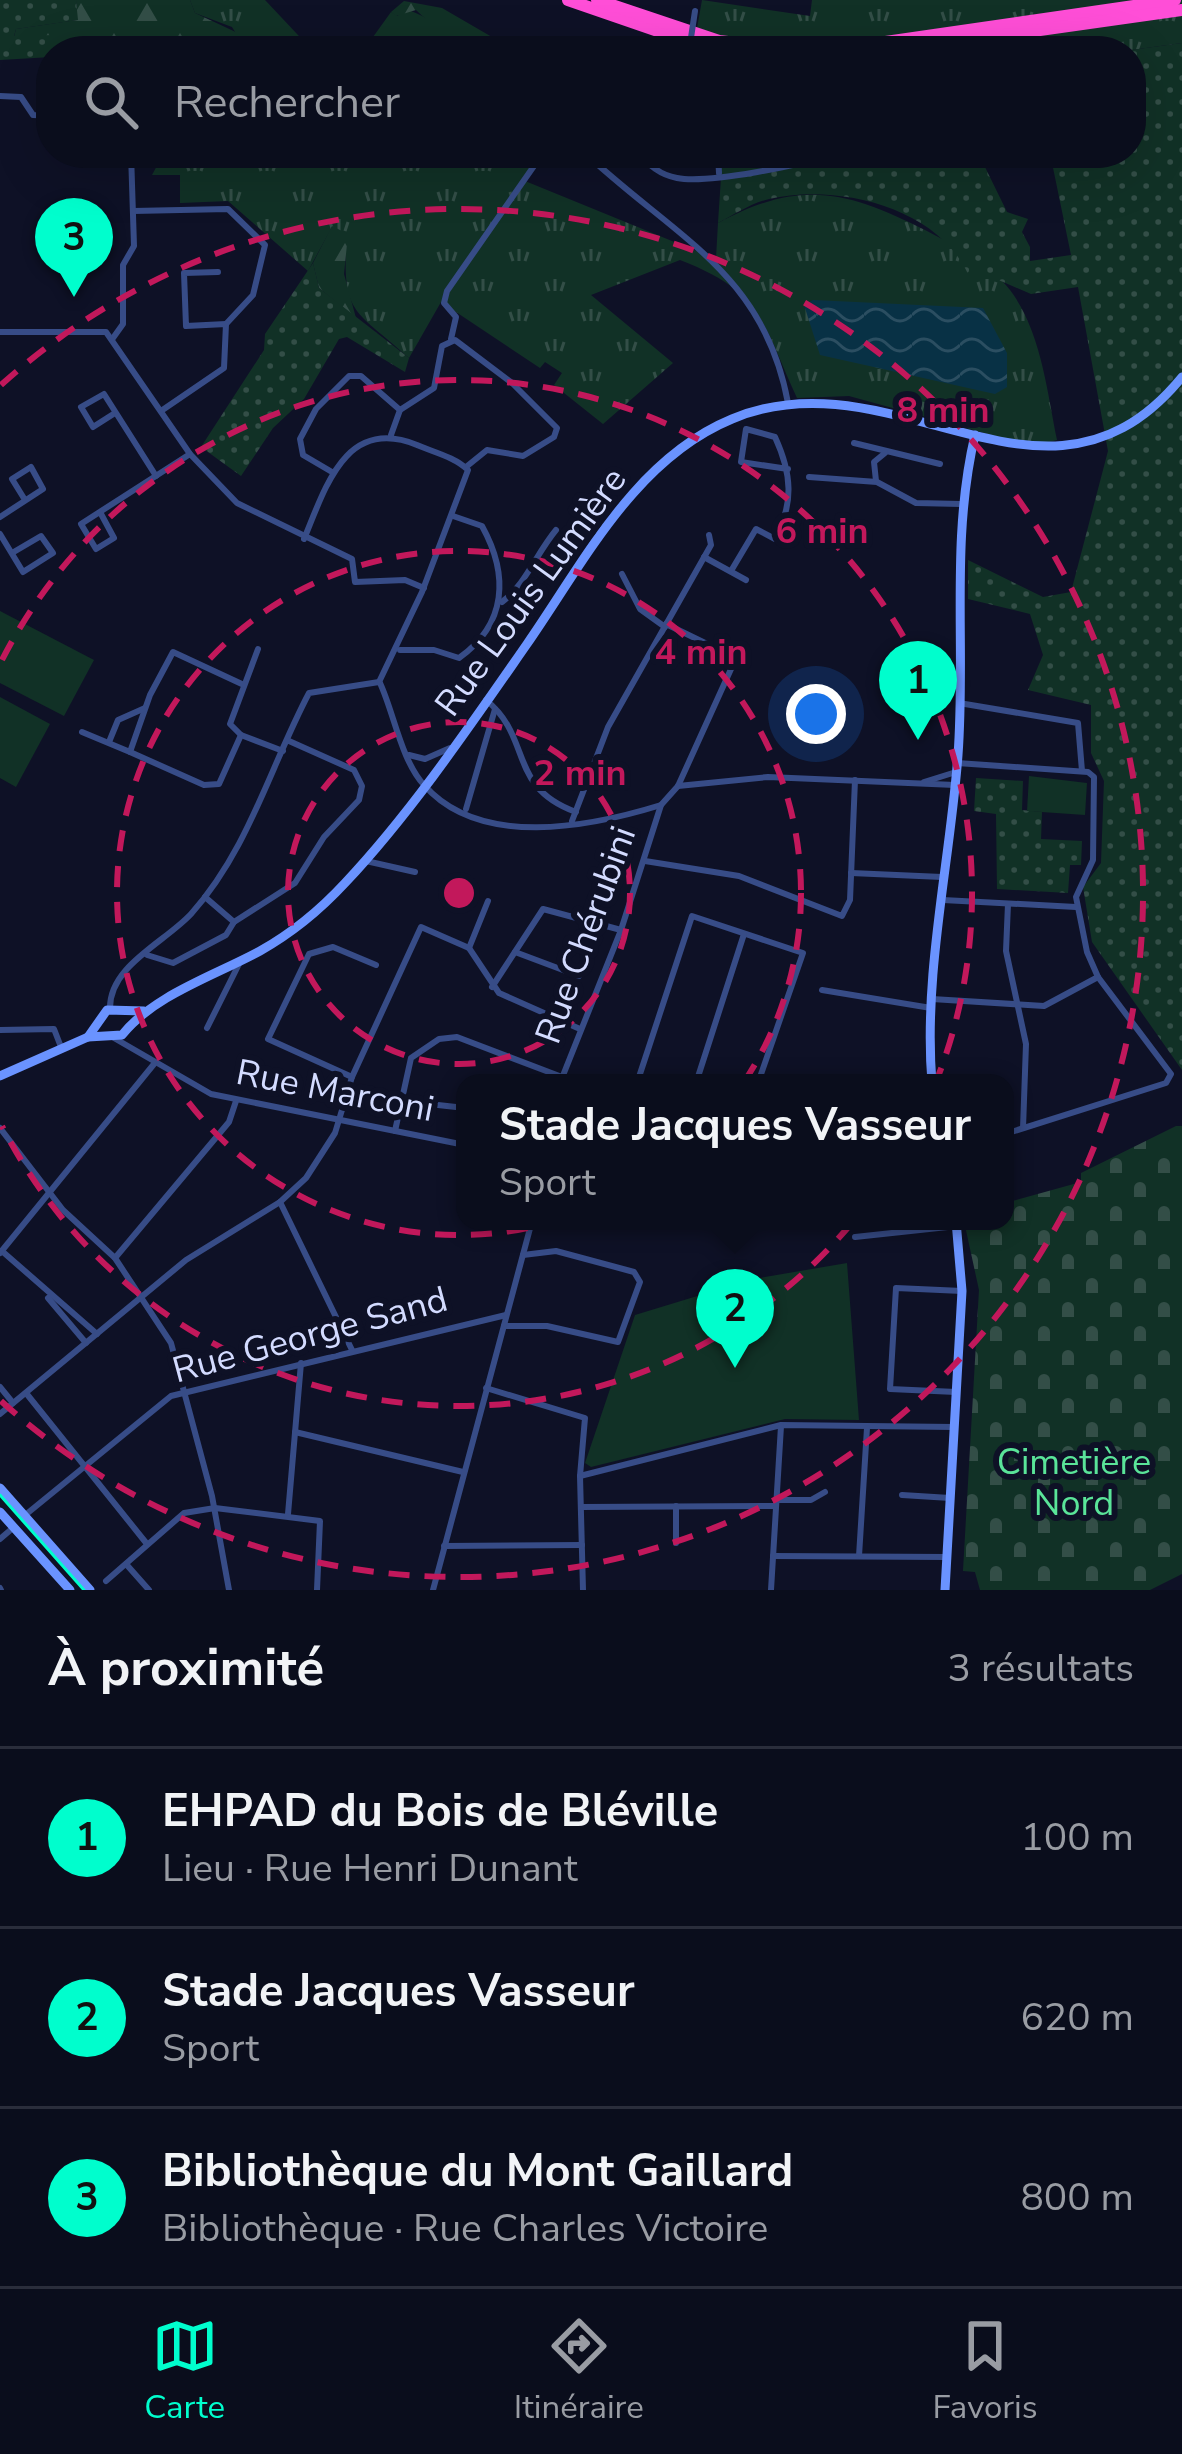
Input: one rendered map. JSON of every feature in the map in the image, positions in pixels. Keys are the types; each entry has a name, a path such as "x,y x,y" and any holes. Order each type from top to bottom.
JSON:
{"highway":[{"path":"568,0 672,36"},
{"path":"597,0 704,36"},
{"path":"903,36 1175,0"},
{"path":"997,36 1182,10"}],"main road":[{"name":"Rue Louis Lumière","path":"0,1076 88,1037 114,1031 300,925 364,861 646,478 713,427 788,403 856,403 1026,449 1100,441 1145,416 1182,377"},
{"path":"932,1074 932,1004 957,768 962,504 975,435"},
{"name":"Rue Louis Lumière","path":"110,1009 147,1010"},
{"path":"110,1009 114,1031"},
{"path":"114,1031 124,1012"},
{"path":"945,1590 962,1291 957,1230"},
{"path":"0,1488 90,1590"},
{"path":"0,1512 70,1590"}],"street":[{"path":"691,36 698,0"},
{"path":"0,96 21,97 36,115"},
{"path":"113,338 125,314 124,266 134,246 132,168"},
{"path":"391,435 400,410 434,388 442,346 452,339 456,317 443,303 447,291 533,168"},
{"path":"601,168 643,207 721,263 762,327 783,371 788,403"},
{"path":"660,168 675,178 771,168"},
{"path":"719,168 719,173"},
{"path":"133,211 228,208 265,245 253,295 226,324 224,368 161,411"},
{"path":"218,272 184,274 186,326 226,324"},
{"path":"0,332 97,331 113,338 190,454 237,503 352,559 355,582 406,580 424,588"},
{"path":"452,339 512,383 557,428 554,437 523,456 487,450 466,468"},
{"path":"332,472 303,455 299,439 316,409 349,376 361,376 400,410"},
{"path":"115,413 93,427 81,407 104,394 156,476"},
{"path":"731,572 756,529 775,538 789,513 788,469 775,437 746,429 741,462 788,469"},
{"path":"304,539 332,472 373,437 391,435 466,468 469,478 398,650 380,682"},
{"path":"854,443 940,464"},
{"path":"877,482 874,462 888,452"},
{"path":"100,512 115,538 96,549 81,524 190,454"},
{"path":"0,517 43,489 31,467 12,479 25,500"},
{"path":"809,477 877,482 916,503 962,504"},
{"path":"453,516 482,526 496,552 500,603"},
{"path":"398,650 434,650 459,658 476,646 500,603 521,588 536,554 556,530"},
{"path":"0,534 23,572 52,553 41,536 12,553"},
{"path":"572,821 608,727 711,545 709,535"},
{"path":"704,557 746,580"},
{"path":"380,682 423,784 492,825 572,821 661,805 678,786 736,658 665,625 630,596 622,574"},
{"path":"258,649 230,717 241,735 283,752"},
{"path":"130,752 145,708 173,652 244,685"},
{"path":"110,1009 111,986 205,897 243,843 311,692 380,682"},
{"path":"486,700 496,709 533,787 546,801 576,812"},
{"path":"959,703 1078,723 1082,771"},
{"path":"109,742 118,720 145,708"},
{"path":"466,809 496,709"},
{"path":"82,732 204,785 220,784 241,735"},
{"path":"147,955 173,963 226,934 234,922 295,883 324,837 362,795 354,770 288,740"},
{"path":"409,755 434,757 453,746"},
{"path":"921,783 957,768 1082,771 1092,774 1096,785 1093,860 1079,883 1076,908 1098,977 1157,1049 1170,1078 1014,1131"},
{"path":"678,786 733,777 955,785"},
{"path":"645,862 739,876 842,916 850,900 855,780"},
{"name":"Rue Chérubini","path":"563,1074 621,930 661,805"},
{"path":"364,861 415,872"},
{"path":"851,873 945,877"},
{"path":"205,897 234,922"},
{"path":"943,900 1076,908"},
{"path":"470,948 488,901"},
{"path":"1008,904 1006,951 1026,1044 1023,1128"},
{"path":"492,987 543,909 621,930"},
{"path":"640,1074 692,916 803,953 761,1074"},
{"path":"0,1414 214,1240 280,1202 325,1154 352,1077 421,927 470,948 492,987 580,1029"},
{"path":"699,1074 744,934"},
{"path":"352,1077 268,1039 309,955 333,947 376,965"},
{"path":"515,952 579,976"},
{"path":"207,1028 241,961"},
{"path":"822,991 932,1004 1044,1006 1098,977"},
{"path":"0,1030 54,1029 61,1048"},
{"name":"Rue Marconi","path":"114,1031 154,1064 236,1101 456,1143"},
{"path":"395,1131 411,1058 447,1037 484,1046 539,1074"},
{"path":"98,1335 1,1252 154,1064"},
{"path":"116,1258 229,1122 236,1101"},
{"path":"402,1101 456,1107"},
{"path":"0,1128 49,1193 116,1258 146,1297 171,1342 215,1508 229,1590"},
{"path":"280,1202 352,1350"},
{"path":"433,1590 530,1230"},
{"path":"855,1237 910,1230"},
{"path":"504,1326 548,1326 618,1342 640,1282 634,1271 571,1255 523,1255"},
{"path":"34,1281 87,1344"},
{"path":"956,1392 890,1389 896,1288 962,1291"},
{"name":"Rue George Sand","path":"24,1516 158,1404 187,1390 506,1315"},
{"path":"288,1514 301,1363"},
{"path":"0,1387 14,1403"},
{"path":"486,1388 585,1418 580,1476 583,1590"},
{"path":"26,1393 147,1544"},
{"path":"580,1476 781,1425 954,1426"},
{"path":"771,1590 781,1425"},
{"path":"859,1556 867,1427"},
{"path":"296,1432 463,1472"},
{"path":"581,1507 776,1503 812,1500 825,1492"},
{"path":"902,1496 950,1498"},
{"path":"676,1506 676,1544"},
{"path":"106,1581 184,1513 215,1508 320,1521 317,1590"},
{"path":"0,1539 14,1527"},
{"path":"444,1546 582,1545"},
{"path":"773,1556 947,1557"},
{"path":"127,1564 149,1590"}],"green space":[{"path":"0,0 76,0 78,20 16,29 14,36 56,35 57,36 36,36 36,58 0,60"},
{"path":"76,0 190,0 195,13 242,36 14,37 16,29 77,20"},
{"path":"190,0 265,0 299,36 238,36 232,27 195,13"},
{"path":"702,0 810,16 812,0 1182,0 1182,43 1146,48 1146,36 696,36"},
{"path":"404,1 442,8 490,36 452,36 416,10 396,16 391,12"},
{"path":"391,12 397,16 413,12 454,36 374,36"},
{"path":"1182,43 1182,1070 1092,942 1083,887 1101,863 1104,781 1091,753 1091,705 1028,690 1043,655 1030,614 968,599 968,560 1043,597 1071,592 1108,451 1078,287 1031,294 994,278 969,276 935,233 884,206 855,198 796,195 769,199 718,223 721,178 766,168 985,168 1007,212 1028,219 1022,232 1030,247 1030,261 1071,255 1053,168 1146,168 1146,48"},
{"path":"156,168 536,168 525,181 716,259 718,223 748,209 800,195 848,199 960,249 1010,290 1036,343 1057,440 1032,446 849,396 797,398 756,312 728,284 680,260 591,295 673,363 603,424 554,385 562,373 545,362 540,368 441,302 409,358 364,318 349,296 347,234 332,227 308,271 228,201 180,203 180,175 152,175"},
{"path":"721,168 766,168 721,178"},
{"path":"332,226 348,234 344,274 356,318 319,288 313,263"},
{"path":"313,263 319,288 409,358 405,372 347,337 339,339 304,399 273,428 241,476 201,447 264,350 265,334"},
{"path":"0,611 94,660 64,716 0,683"},
{"path":"0,697 50,724 16,787 0,778"},
{"path":"1029,776 1087,783 1085,815 1027,811"},
{"path":"976,778 1023,781 1022,810 1042,812 1041,839 1082,841 1081,865 1070,865 1068,893 997,889 996,814 974,811"},
{"name":"Cimetière Nord","path":"1182,1126 1182,1574 1150,1590 980,1590 975,1572 963,1571 979,1290 966,1230 1014,1230 1014,1201 1081,1182 1081,1173"},
{"path":"847,1263 859,1420 785,1419 591,1467 585,1463 635,1315 753,1279"}],"water":[{"path":"813,300 983,308 1007,353 1007,387 995,394 820,355 804,305"}],"tram line":[{"path":"0,1495 84,1590"}],"place":[{"name":"Bibliothèque du Mont Gaillard","path":"74,297"},
{"name":"EHPAD du Bois de Bléville","path":"918,740"},
{"name":"Stade Jacques Vasseur","path":"735,1368"}]}
